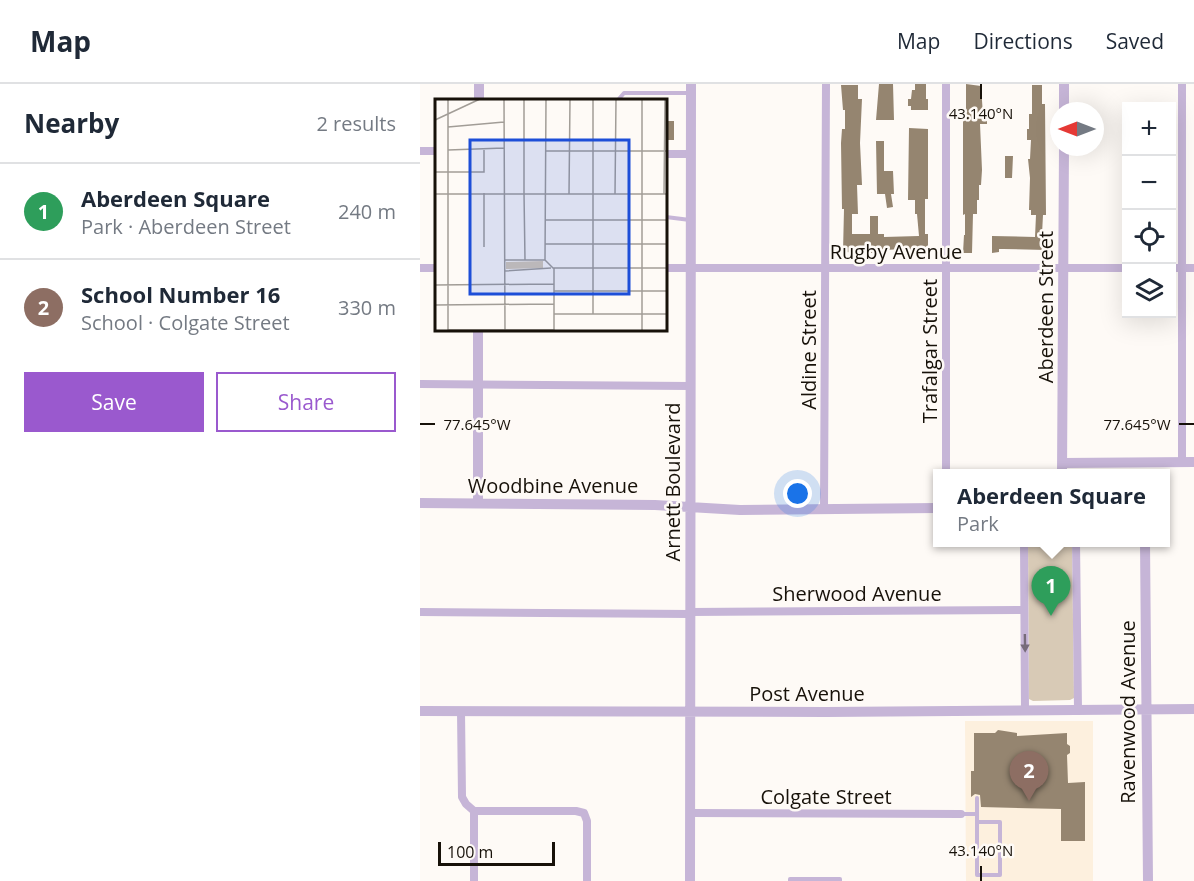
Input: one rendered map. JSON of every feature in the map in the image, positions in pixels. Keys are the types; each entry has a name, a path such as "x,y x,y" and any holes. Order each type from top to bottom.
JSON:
{"street":[{"name":"Aldine Street","path":"824,509 826,84"},
{"name":"Trafalgar Street","path":"946,84 946,469"},
{"path":"1064,84 1064,102"},
{"path":"1182,84 1182,462"},
{"name":"Arnett Boulevard","path":"690,881 691,88"},
{"path":"668,154 691,154"},
{"name":"Aberdeen Street","path":"1063,469 1064,156"},
{"name":"Rugby Avenue","path":"668,268 1122,268"},
{"path":"1176,268 1194,268"},
{"path":"478,332 478,503"},
{"path":"420,384 691,386"},
{"path":"1063,469 1145,468 1194,462"},
{"name":"Woodbine Avenue","path":"420,503 656,505 740,510 933,508"},
{"path":"1024,547 1025,711"},
{"path":"1076,547 1078,710"},
{"name":"Ravenwood Avenue","path":"1145,547 1148,881"},
{"name":"Sherwood Avenue","path":"420,612 690,613 1024,610"},
{"name":"Post Avenue","path":"420,711 1194,709"},
{"path":"461,711 462,797 466,804 474,811 576,811 584,813 587,821 587,881"},
{"path":"474,811 474,881"},
{"name":"Colgate Street","path":"690,813 962,814"}],"lane":[{"path":"619,99 624,93 691,88"},
{"path":"668,217 691,220"},
{"path":"977,798 977,814 977,822 977,875 1000,875 1000,822 977,822"},
{"path":"962,814 977,814"},
{"path":"790,881 790,879 840,879 840,881"}],"shaded area":[{"path":"1028,547 1072,547 1074,698 1033,701 1029,699"},
{"path":"965,721 1093,721 1093,881 966,881"}],"building":[{"path":"879,84 893,84 894,120 876,120"},
{"path":"915,84 926,84 928,110 911,110 911,106 908,106 908,99 911,99"},
{"path":"966,84 981,86 983,115 987,115 987,124 980,124 982,170 977,214 973,214 972,253 963,253 965,214 963,215 963,114 966,114"},
{"path":"841,85 858,85 858,99 862,99 860,143 862,185 857,185 858,214 852,214 852,234 870,234 870,216 878,216 878,234 884,234 884,237 919,236 915,200 908,200 909,128 928,129 928,199 925,199 925,234 928,234 928,252 903,252 903,249 879,250 879,253 843,252 841,143 842,129 845,129 845,110 843,110"},
{"path":"1032,85 1042,85 1042,104 1045,104 1046,215 1043,215 1042,234 1046,234 1046,250 999,249 999,252 992,253 992,236 1035,237 1036,215 1031,215 1031,210 1029,210 1028,159 1030,159 1031,140 1027,140 1029,114 1032,114"},
{"path":"668,121 674,121 674,140 668,140"},
{"path":"876,141 884,141 884,171 893,171 894,194 891,194 893,207 887,208 885,194 877,194"},
{"path":"1005,156 1013,156 1012,178 1005,178"},
{"path":"998,730 1017,733 1017,736 1067,733 1067,744 1070,746 1070,753 1067,755 1068,783 1085,782 1085,841 1061,841 1061,809 981,807 980,795 975,794 971,797 974,733 995,733"}],"place":[{"name":"Aberdeen Square","path":"1051,616"},
{"name":"School Number 16","path":"1029,801"}]}
